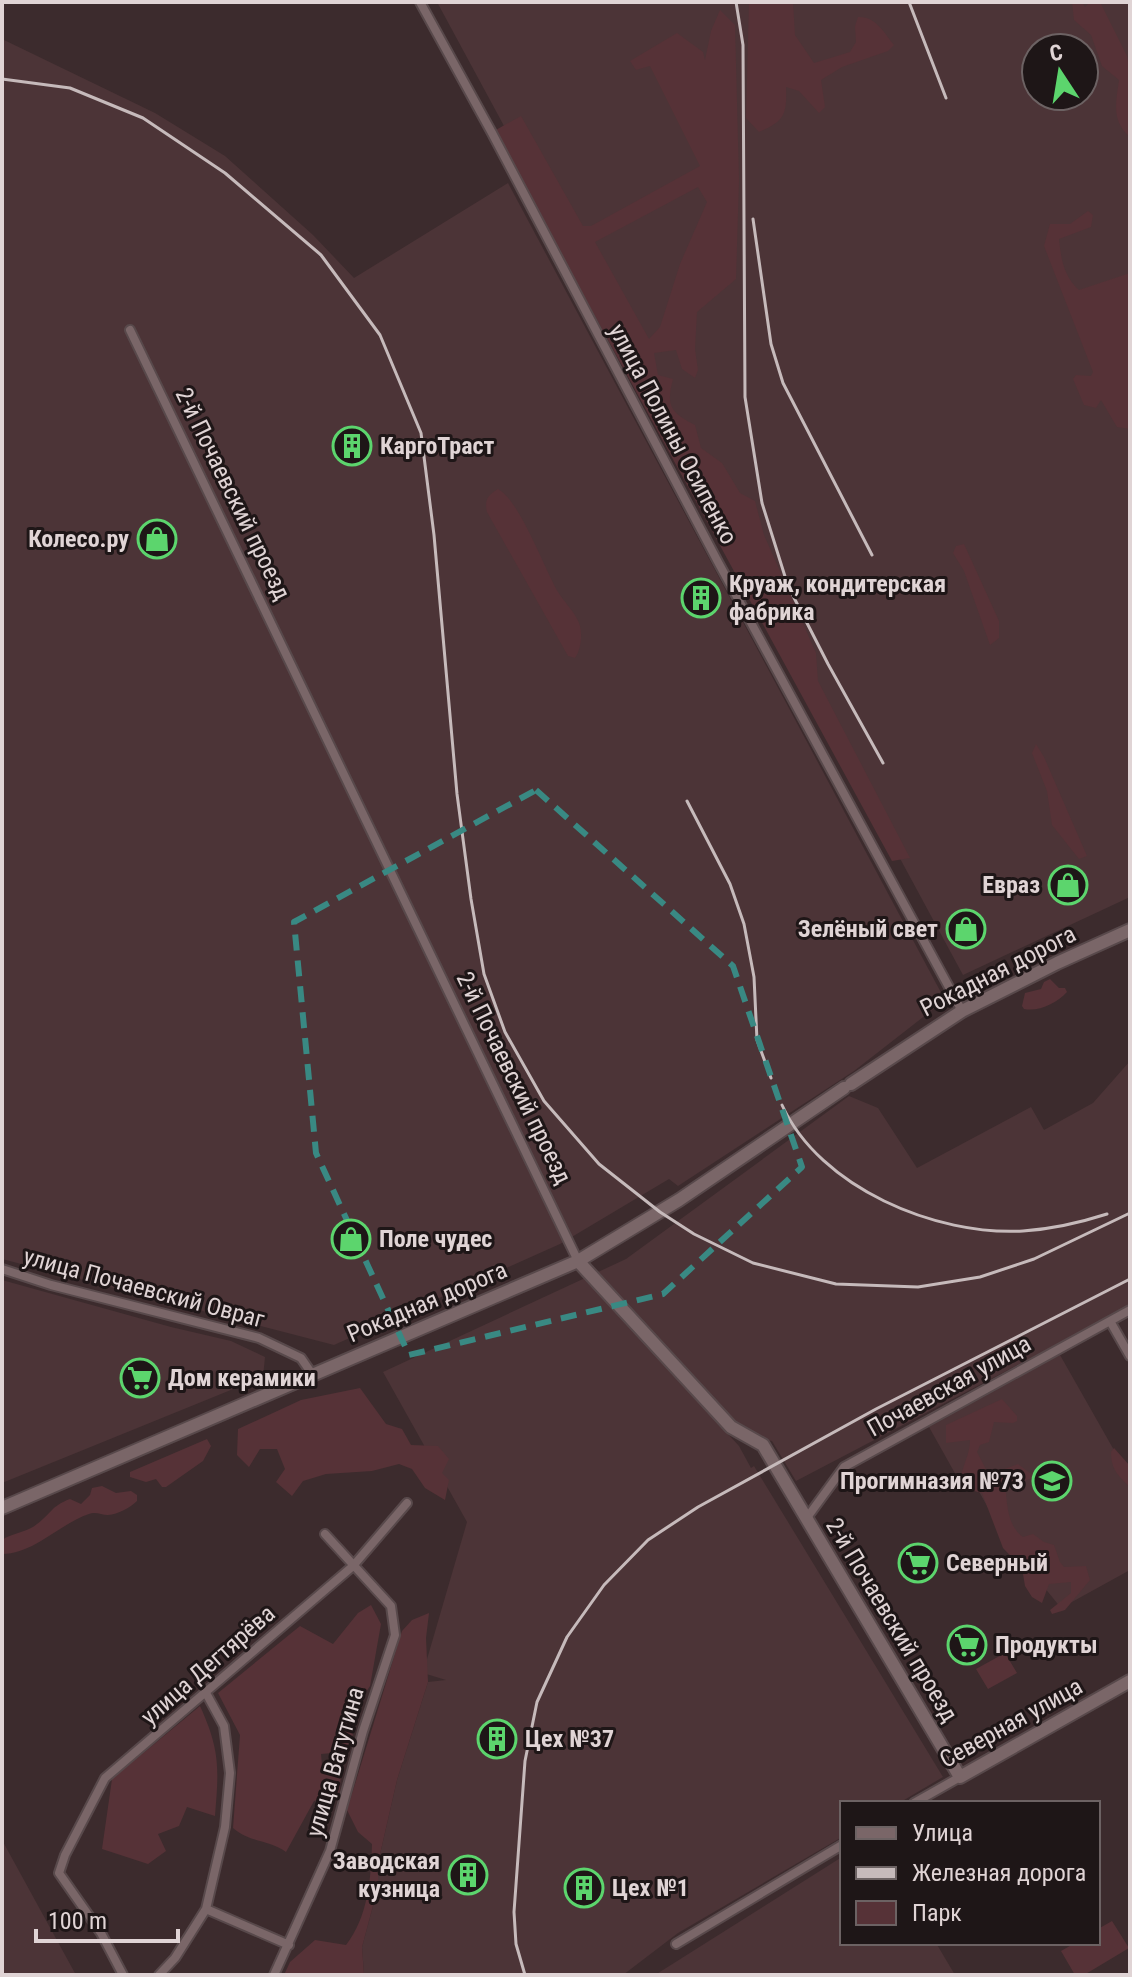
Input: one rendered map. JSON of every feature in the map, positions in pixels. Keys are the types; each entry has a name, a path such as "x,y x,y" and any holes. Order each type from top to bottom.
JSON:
{"main road":[{"name":"Рокадная дорога","path":"2,1508 578,1261 679,1200 962,1011 1130,930"},
{"name":"2-й Почаевский проезд","path":"578,1261 731,1427 763,1445 960,1777"},
{"name":"Северная улица","path":"960,1777 1130,1681"}],"street":[{"name":"улица Полины Осипенко","path":"420,2 718,562 962,1011"},
{"name":"2-й Почаевский проезд","path":"130,330 578,1261"},
{"name":"улица Почаевский Овраг","path":"2,1269 51,1285 259,1338 301,1358 312,1374"},
{"name":"Почаевская улица","path":"806,1519 844,1467 1130,1310"},
{"path":"1110,1321 1130,1356"},
{"name":"улица Дегтярёва","path":"123,1975 101,1933 59,1873 65,1855 105,1778 353,1566 407,1503"},
{"name":"улица Ватутина","path":"274,1975 330,1851 363,1731 395,1635 391,1606 325,1534"},
{"path":"159,1975 175,1958 206,1909 225,1827 230,1773 224,1726 206,1693"},
{"name":"Северная улица","path":"918,1801 960,1777"},
{"path":"676,1944 701,1926 840,1846"},
{"path":"206,1909 289,1945"}],"highlighted area":[{"path":"536,790 733,966 802,1167 663,1294 409,1355 316,1153 294,922"}],"shaded area":[{"path":"437,2 1130,2 1130,897 963,975"},
{"path":"2,39 155,113 225,156 313,235 354,278 508,183 945,1000 854,1071 678,1186 669,1179 560,1244 334,1345 2,1259"},
{"path":"1130,1061 1130,1306 796,1481 772,1441 753,1437 722,1415 665,1348 657,1357 739,1446 751,1468 754,1466 943,1777 902,1801 840,1801 840,1838 678,1933 623,1975 364,1975 362,1947 378,1887 378,1863 397,1780 428,1682 446,1680 423,1673 467,1522 383,1372 626,1259 849,1096 878,1108 917,1168 1031,1107 1044,1130 1093,1103"},
{"path":"2,1280 231,1341 265,1357 263,1377 2,1483"},
{"name":"Прогимназия №73","path":"1060,1355 1123,1466 1130,1472 1130,1570 1061,1608 1006,1540 972,1479 961,1484 929,1427"},
{"path":"2,1840 76,1975 2,1975"},
{"path":"840,1858 840,1945 937,1945 955,1975 655,1975"}],"green space":[{"path":"749,2 793,2 795,35 814,63 850,52 856,42 858,17 875,22 894,45 888,51 842,67 821,80 825,107 819,113 799,91 786,87 783,116 759,132 746,118"},
{"path":"1072,2 1082,2 1085,7 1090,2 1100,2 1127,56 1130,137 1117,118 1119,80 1102,66 1100,60 1100,32 1088,32 1074,20"},
{"path":"720,10 735,25 739,180 736,279 697,312 695,349 698,370 695,378 682,369 676,350 654,353 658,375 673,379 672,407 695,425 701,448 722,463 740,493 755,501 764,535 816,653 818,681 910,858 892,861 494,131 521,116 583,226 591,226 700,166 650,66 636,70 630,61 677,33 703,52 705,60 711,31","holes":["698,187 707,202 680,264 660,327 649,339 595,242"]},
{"path":"1088,211 1093,215 1091,227 1059,239 1061,254 1067,273 1079,290 1130,273 1130,429 1117,427 1101,400 1096,408 1084,405 1073,379 1076,375 1091,376 1093,372 1044,246 1050,224 1070,224"},
{"path":"498,489 515,507 558,592 577,619 581,636 575,658 568,656 487,512 488,498"},
{"path":"964,544 999,621 999,638 990,645 964,571 953,553 956,546"},
{"path":"1036,744 1087,856 1079,859 1052,825 1047,791 1032,753"},
{"path":"1050,979 1067,992 1047,1006 1024,1009 1025,993 1041,989 1044,982"},
{"path":"360,1388 386,1424 402,1429 411,1445 438,1446 449,1459 442,1473 449,1480 445,1500 425,1488 412,1469 399,1464 372,1471 326,1474 303,1481 292,1496 276,1482 285,1469 277,1449 260,1449 249,1467 237,1455 238,1429 301,1400"},
{"path":"1002,1399 1017,1416 1017,1421 994,1422 989,1442 980,1445 977,1452 989,1475 1018,1464 1034,1476 1023,1481 1005,1481 1008,1512 1013,1526 1023,1537 1033,1534 1054,1545 1064,1567 1086,1566 1090,1580 1065,1610 1052,1614 1050,1610 1071,1593 1071,1582 1049,1584 1042,1603 1032,1597 1025,1586 1022,1568 1003,1548 982,1493 967,1489 961,1476 970,1440 946,1443 946,1425"},
{"path":"207,1439 211,1446 203,1461 166,1487 162,1487 156,1479 146,1482 130,1477 130,1472"},
{"path":"1114,1448 1130,1466 1130,1487 1114,1468 1111,1452"},
{"path":"102,1486 116,1493 131,1491 137,1495 137,1501 116,1513 89,1514 36,1544 14,1553 2,1554 5,1538 34,1526 55,1507 70,1499 81,1504 92,1488"},
{"path":"371,1605 381,1624 370,1686 360,1701 352,1738 343,1752 321,1754 322,1765 341,1775 339,1795 314,1801 286,1852 239,1833 233,1828 240,1735 218,1693 300,1626 333,1644 358,1613"},
{"path":"429,1613 426,1638 428,1682 397,1780 378,1863 378,1887 362,1947 364,1975 284,1975 290,1962 315,1940 346,1945 364,1910 372,1844 358,1832 347,1810 402,1631 412,1620"},
{"path":"1005,1653 1017,1673 988,1689 976,1669"},
{"path":"200,1706 215,1747 215,1816 187,1807 179,1826 158,1834 166,1851 148,1864 102,1849 112,1779"},
{"path":"1112,1921 1129,1948 1084,1975 1075,1975 1061,1951 1072,1945 1100,1945 1100,1928"}],"railway":[{"path":"736,2 743,45 745,397 762,503 788,586 883,763"},
{"path":"909,2 946,98"},
{"path":"2,79 70,88 143,118 225,173 321,255 380,335 421,433 434,535 457,794 484,974 505,1032 544,1101 599,1164 660,1212 694,1234 753,1263 836,1284 918,1287 980,1277 1034,1259 1130,1213"},
{"path":"753,219 771,344 783,383 872,555"},
{"path":"687,801 730,884 744,924 754,977 757,1040 771,1078"},
{"path":"782,1105 800,1134 823,1160 852,1183 884,1201 919,1215 954,1225 1023,1231 1066,1225 1107,1214"},
{"path":"525,1975 516,1944 514,1912 525,1761 537,1702 567,1637 604,1585 648,1540 698,1507 876,1409 1130,1279"}],"place":[{"name":"КаргоТраст","path":"352,446"},
{"name":"Колесо.ру","path":"157,539"},
{"name":"Круаж, кондитерская фабрика","path":"701,598"},
{"name":"Евраз","path":"1068,885"},
{"name":"Зелёный свет","path":"966,929"},
{"name":"Поле чудес","path":"351,1239"},
{"name":"Дом керамики","path":"140,1378"},
{"name":"Прогимназия №73","path":"1052,1481"},
{"name":"Северный","path":"918,1563"},
{"name":"Продукты","path":"967,1645"},
{"name":"Цех №37","path":"497,1739"},
{"name":"Заводская кузница","path":"468,1875"},
{"name":"Цех №1","path":"584,1888"}]}
